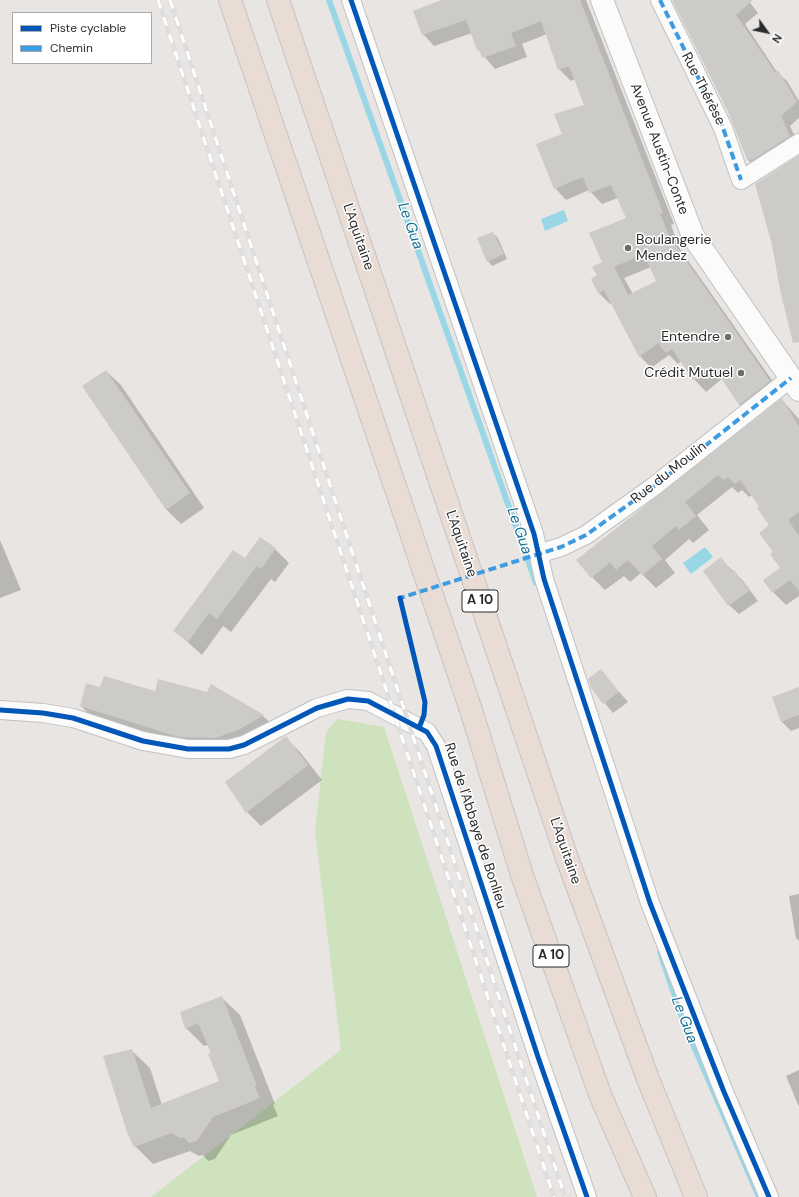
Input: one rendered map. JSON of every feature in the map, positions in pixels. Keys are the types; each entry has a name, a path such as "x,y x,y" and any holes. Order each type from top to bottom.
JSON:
{"highway":[{"name":"A 10","path":"230,0 468,702 522,875 601,1096 645,1197"},
{"name":"L'Aquitaine","path":"278,0 568,861 648,1079 696,1197"}],"main road":[{"name":"Avenue Austin-Conte","path":"602,0 693,236 795,384"}],"street":[{"path":"351,0 534,534 544,579 650,903 724,1092 769,1197"},
{"name":"Rue Thérèse","path":"660,0 723,128 741,180 799,143"},
{"name":"Rue du Moulin","path":"538,554 561,547 586,534 795,384"},
{"name":"Rue de l'Abbaye de Bonlieu","path":"0,710 43,713 73,718 143,742 188,749 229,749 244,745 317,708 348,699 368,701 427,732 436,746 538,1057 587,1197"}],"green space":[{"path":"337,719 384,727 537,1197 151,1197 341,1050 315,830 326,732"}],"water":[{"path":"564,210 568,221 545,231 541,219"},
{"path":"705,547 713,557 691,574 683,563"}],"building":[{"path":"442,0 580,0 663,213 660,214 669,236 770,381 739,405 713,366 694,381 672,349 666,353 658,343 639,357 604,290 598,293 591,279 597,275 592,267 602,262 589,233 626,218 611,185 589,193 583,177 554,189 536,144 562,134 554,114 584,105 569,66 558,70 541,21 511,33 516,46 482,58 479,49 477,50 466,20 422,35 413,11","holes":["644,254 656,281 628,295 614,267"]},
{"path":"672,0 753,0 736,15 775,72 778,70 797,102 781,116 790,136 752,160 747,159 728,112"},
{"path":"799,155 799,342 793,343 780,290 772,245 755,184"},
{"path":"493,232 504,254 487,262 477,238"},
{"path":"106,370 190,493 166,510 82,386"},
{"path":"782,398 799,427 799,512 788,520 799,536 799,591 790,580 772,593 763,580 780,568 770,554 773,552 759,533 769,525 757,508 759,506 740,480 735,484 728,477 724,480 718,475 685,502 696,516 679,530 676,526 652,546 662,559 642,575 628,560 616,570 610,562 591,578 576,560"},
{"path":"260,537 276,548 261,569 257,566 217,619 209,613 188,642 173,631 233,550 245,558"},
{"path":"721,557 732,572 734,570 749,591 728,606 703,571"},
{"path":"601,669 619,692 603,704 591,688 588,679"},
{"path":"104,676 155,691 158,679 207,692 211,684 264,715 238,730 215,738 179,737 80,706 86,683 100,687"},
{"path":"799,687 799,715 781,722 772,697"},
{"path":"286,736 308,765 246,813 225,782"},
{"path":"222,996 257,1086 255,1086 260,1098 213,1117 197,1141 189,1143 184,1137 180,1138 171,1133 134,1147 127,1132 103,1056 132,1049 151,1108 219,1081 208,1054 211,1053 198,1023 185,1029 180,1012"}],"waterway":[{"name":"Le Gua","path":"329,0 536,583"},
{"name":"Le Gua","path":"660,952 684,1023 759,1197"}],"railway":[{"path":"158,0 554,1197"},
{"path":"170,0 565,1197"}],"marked path":[{"path":"660,0 723,128 741,180"},
{"path":"401,601 400,598 561,547 586,535 653,487 791,378"}],"cycle path":[{"path":"351,0 534,534 544,579 650,903 724,1092 769,1197"},
{"path":"400,598 425,702 424,715 419,728"},
{"path":"0,710 43,713 73,718 143,741 188,749 229,749 244,745 317,708 348,699 368,701 427,732 436,746 538,1057 587,1197"}],"place":[{"name":"Boulangerie Mendez","path":"628,248"},
{"name":"Entendre","path":"728,337"},
{"name":"Crédit Mutuel","path":"741,373"}]}
